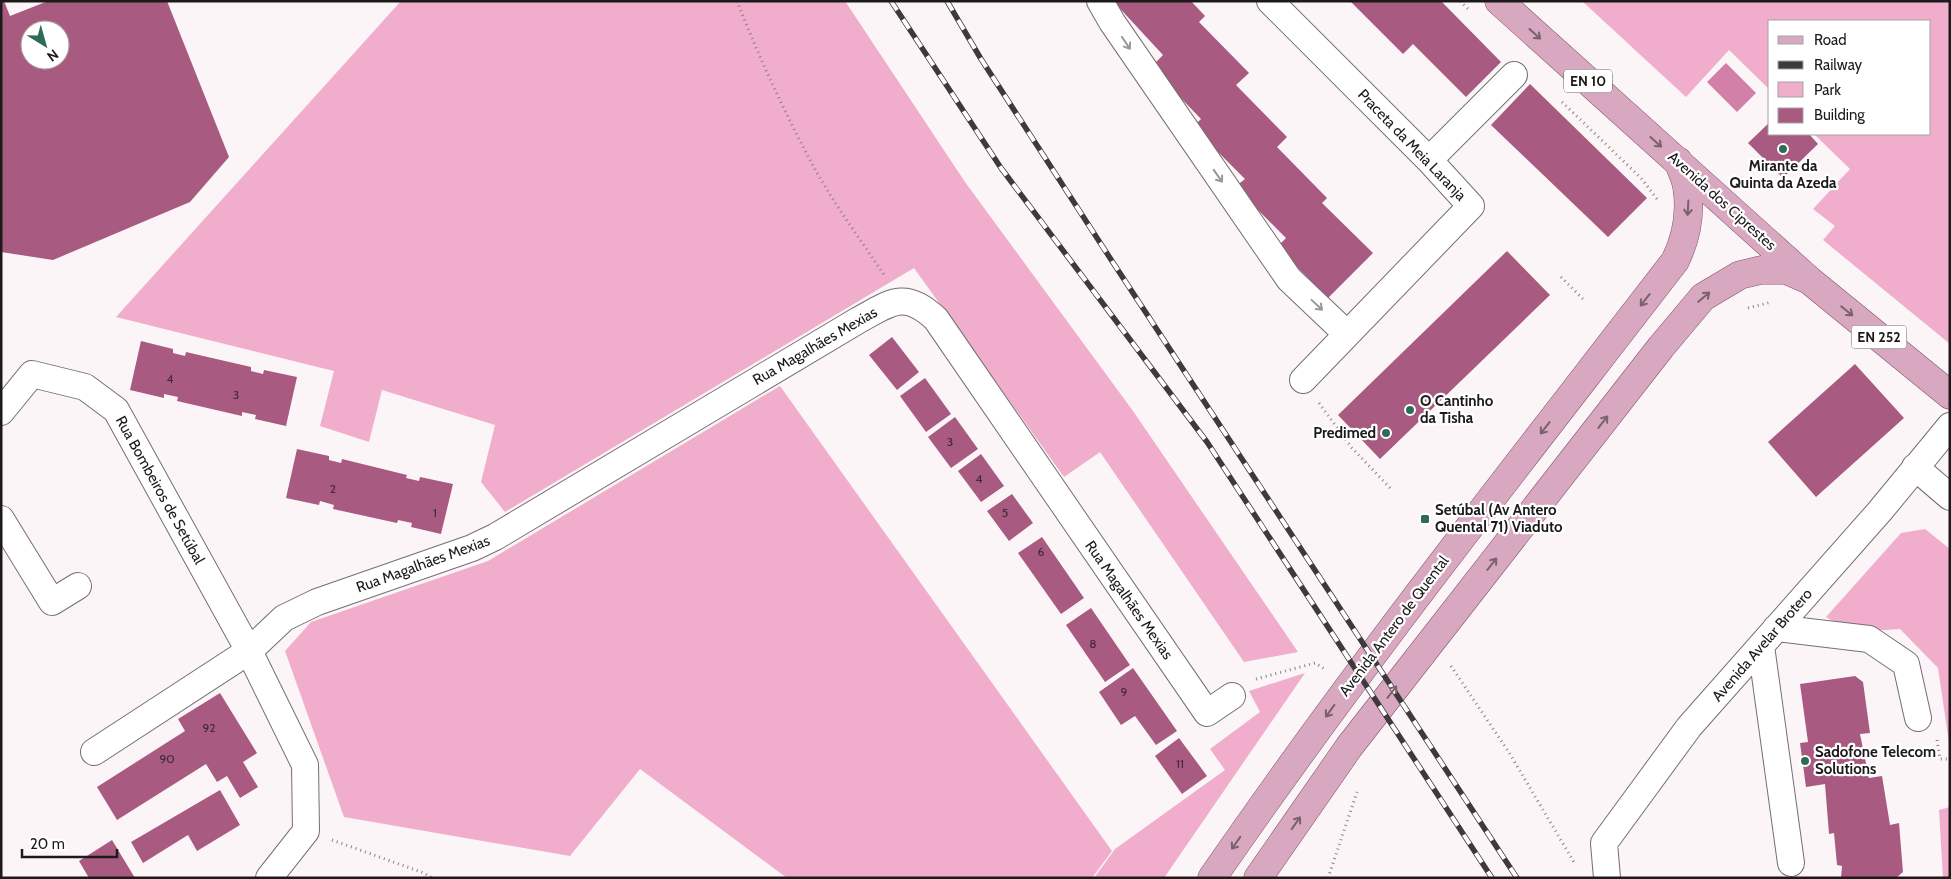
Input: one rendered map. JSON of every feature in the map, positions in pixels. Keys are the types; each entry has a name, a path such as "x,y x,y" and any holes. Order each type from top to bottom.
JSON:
{"main road":[{"name":"Avenida dos Ciprestes","path":"1499,1 1809,280 1950,395"},
{"name":"Avenida Antero de Quental","path":"1212,878 1328,714 1458,539 1675,261 1683,245 1689,206 1687,186 1678,161"},
{"path":"1258,878 1349,747 1661,347 1703,297 1740,275 1761,270 1786,270 1809,280"}],"street":[{"path":"1100,1 1117,30 1289,279 1347,334"},
{"name":"Praceta da Meia Laranja","path":"1270,1 1429,160 1471,206 1303,380"},
{"path":"1429,160 1514,75"},
{"name":"Rua Magalhães Mexias","path":"94,752 249,651 284,618 317,602 472,548 495,537 857,321 883,307 902,300 915,302 936,319 1207,712 1232,696"},
{"name":"Rua Bombeiros de Setúbal","path":"1,412 32,374 85,387 116,410 249,651 305,765 306,831"},
{"name":"Avenida Avelar Brotero","path":"1607,878 1604,843 1689,727 1880,511 1950,426"},
{"path":"1915,467 1950,497"},
{"path":"1,519 52,602 78,586"},
{"path":"1791,863 1768,637 1869,638 1906,664 1918,718"},
{"path":"269,878 306,831"}],"path":[{"path":"737,1 747,28 810,161 839,209 902,300"},
{"path":"1460,1 1474,15"},
{"path":"1558,98 1641,178 1662,205"},
{"path":"1561,277 1584,300"},
{"path":"1303,380 1352,448 1392,490"},
{"path":"1447,660 1510,754 1578,870"},
{"path":"1232,696 1240,683 1314,663 1326,670"},
{"path":"1328,878 1359,785"},
{"path":"306,831 424,873 432,878"}],"green space":[{"path":"401,1 845,1 965,182 1133,411 1298,652 1244,662 1100,452 1064,477 914,268 505,512 481,482 495,425 382,390 369,442 320,426 334,371 116,317"},
{"path":"1582,1 1950,1 1950,344 1823,240 1835,226 1813,209 1850,169 1815,135 1931,135 1931,20 1768,20 1768,88 1729,50 1686,97"},
{"path":"780,386 1112,851 1092,878 787,878 640,769 570,856 344,817 285,651 311,622 488,561"},
{"path":"1925,529 1950,549 1950,749 1938,668 1900,629 1861,630 1844,626 1826,617 1901,533"},
{"path":"1305,673 1164,878 1094,878 1115,849 1225,770 1210,749 1260,712 1249,691"},
{"path":"1950,807 1950,878 1943,878 1939,810"}],"shaded area":[{"path":"1726,63 1756,93 1737,112 1707,82"}],"building":[{"path":"1,1 4,1 10,16 48,1 167,1 229,157 190,202 53,260 1,252"},
{"path":"1113,1 1191,1 1205,16 1199,22 1249,73 1236,85 1287,137 1277,147 1327,198 1322,203 1373,253 1328,298 1277,247 1286,238 1235,187 1245,179 1193,127 1201,119 1151,67 1163,55"},
{"path":"1350,1 1441,1 1501,62 1466,97 1413,44 1403,54"},
{"path":"1530,84 1647,198 1608,237 1491,125"},
{"path":"1768,124 1768,135 1810,135 1818,144 1783,178 1748,143"},
{"path":"1507,251 1550,295 1380,459 1338,415"},
{"path":"892,337 919,372 897,390 869,355"},
{"path":"141,341 173,349 173,353 185,356 186,352 251,367 251,371 263,374 264,370 297,377 286,426 255,419 256,415 242,412 242,416 177,401 178,397 164,394 164,398 130,390"},
{"path":"1855,364 1904,418 1816,497 1768,442"},
{"path":"925,378 951,414 926,432 900,396"},
{"path":"955,417 978,449 951,468 928,437"},
{"path":"297,449 329,456 329,460 341,463 342,459 407,475 406,478 419,481 420,477 453,484 441,534 411,527 412,523 398,520 397,523 333,509 334,505 320,501 319,505 286,498"},
{"path":"981,454 1004,486 981,502 958,471"},
{"path":"1012,494 1033,523 1009,541 987,511"},
{"path":"1042,537 1084,598 1061,614 1018,553"},
{"path":"1091,608 1130,665 1105,682 1066,625"},
{"path":"1133,668 1177,731 1156,745 1135,716 1121,725 1099,692"},
{"path":"1855,676 1863,682 1870,733 1860,734 1869,778 1882,776 1890,825 1899,823 1903,872 1896,878 1841,878 1842,866 1837,865 1834,833 1829,834 1825,784 1806,787 1800,743 1808,742 1800,684"},
{"path":"220,693 257,753 243,762 258,787 240,798 227,776 217,782 206,764 117,820 97,787 185,731 178,719"},
{"path":"1179,738 1207,776 1182,794 1155,756"},
{"path":"220,790 240,825 197,851 188,835 143,863 131,842"},
{"path":"112,840 135,878 89,878 79,861"}],"railway":[{"path":"891,1 1001,168 1207,442 1492,878"},
{"path":"947,1 981,59 1110,258 1517,878"}],"place":[{"name":"Mirante da Quinta da Azeda","path":"1783,149"},
{"name":"O Cantinho da Tisha","path":"1410,410"},
{"name":"Predimed","path":"1386,433"},
{"name":"Setúbal (Av Antero Quental 71) Viaduto","path":"1425,519"},
{"name":"Sadofone Telecom Solutions","path":"1805,761"}]}
